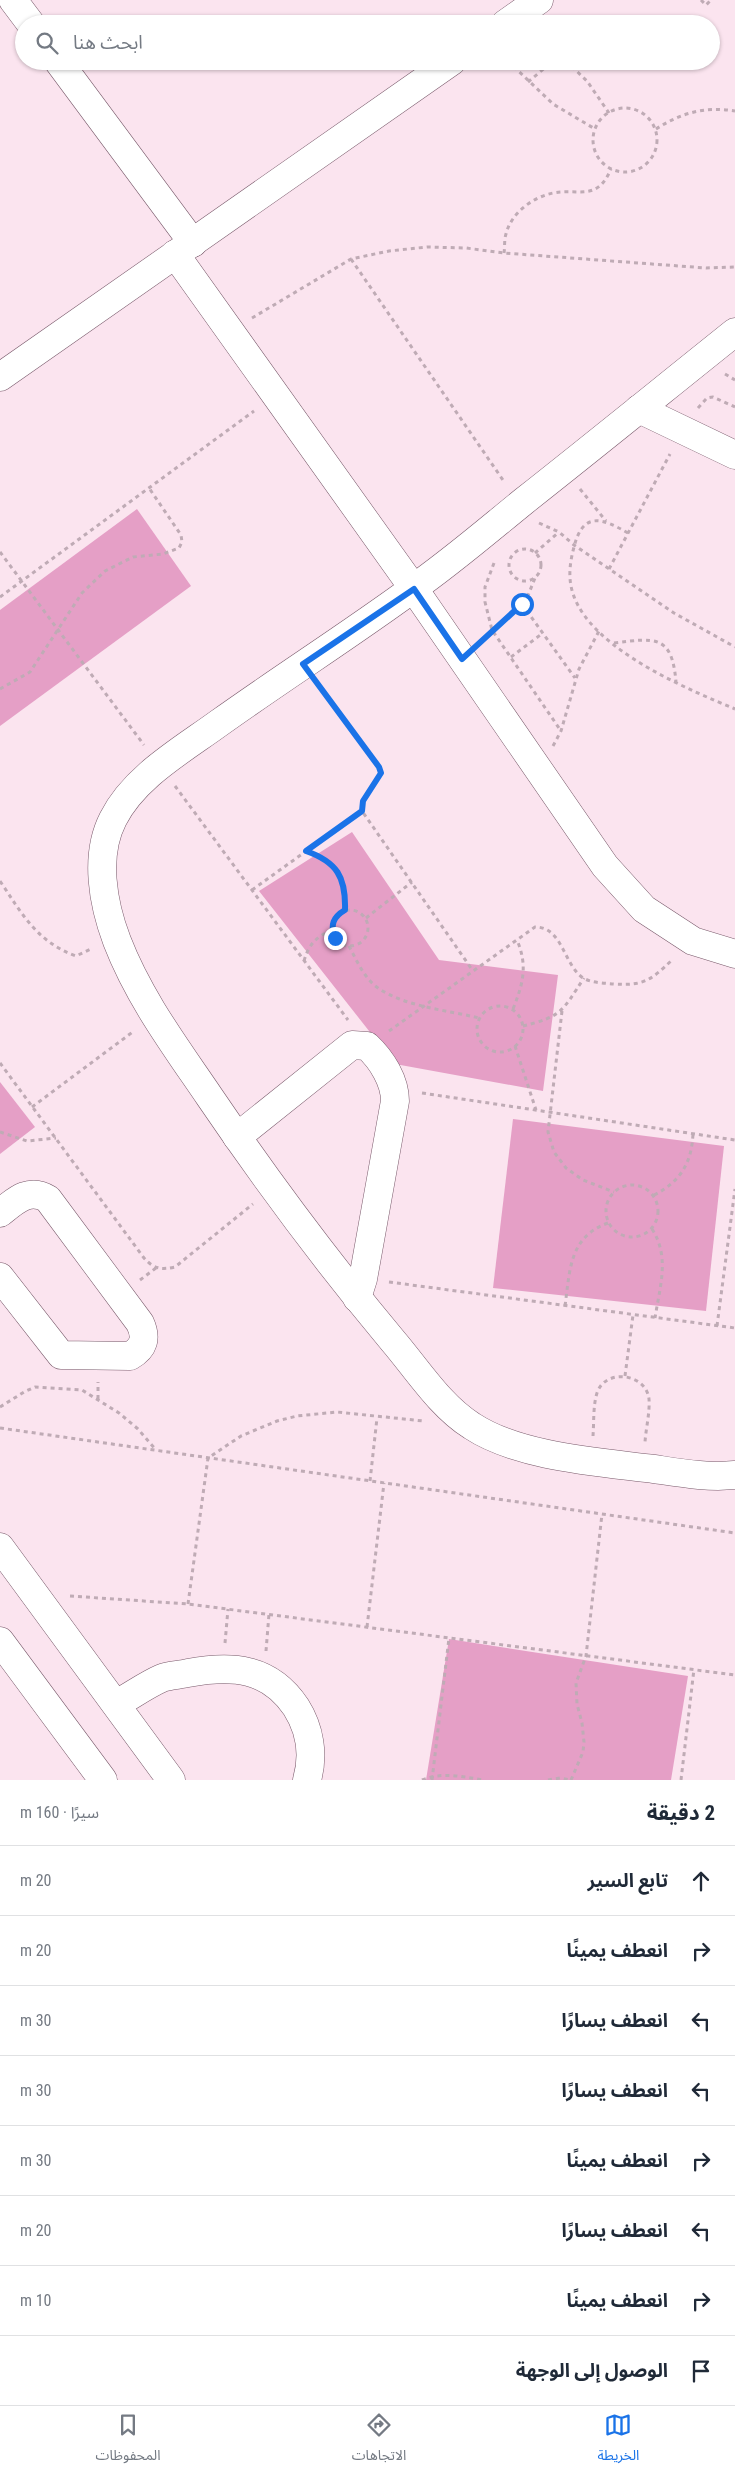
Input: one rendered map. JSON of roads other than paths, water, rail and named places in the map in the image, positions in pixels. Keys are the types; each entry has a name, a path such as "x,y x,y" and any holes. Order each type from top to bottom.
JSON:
{"street":[{"path":"13,0 24,15"},
{"path":"518,15 539,0"},
{"path":"64,70 184,249 230,331 414,589 605,866 644,909 692,941 735,954"},
{"path":"0,377 439,70"},
{"path":"735,332 414,589 303,664 160,766 132,793 114,816 104,840 104,895 116,937 128,967 155,1016 237,1137 274,1187 360,1288 444,1402 468,1425 489,1436 518,1447 591,1461 642,1468 694,1474 735,1475"},
{"path":"639,409 735,455"},
{"path":"237,1137 343,1051 352,1045 367,1046 391,1079 395,1091 394,1110 360,1288"},
{"path":"0,1213 25,1195 41,1195 48,1199 140,1323 144,1330 143,1345 138,1352 130,1356 61,1355 0,1277"},
{"path":"0,1547 171,1780"},
{"path":"0,1642 103,1780"},
{"path":"116,1704 163,1678 223,1668 244,1670 263,1677 287,1695 304,1720 311,1748 307,1780"}]}
